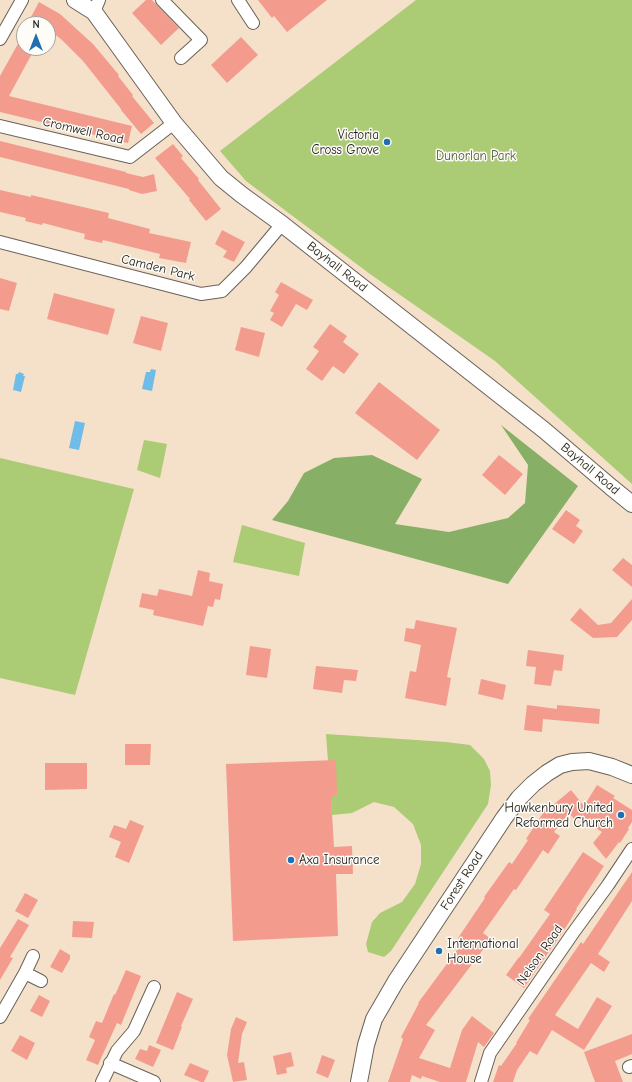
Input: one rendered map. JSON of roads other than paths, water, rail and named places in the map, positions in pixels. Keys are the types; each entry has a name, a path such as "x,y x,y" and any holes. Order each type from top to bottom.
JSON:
{"street":[{"path":"0,39 22,0"},
{"name":"Bayhall Road","path":"75,0 96,6 174,123 221,178 242,196 282,224 538,425 632,504"},
{"path":"162,0 200,40 181,58"},
{"path":"238,0 253,23"},
{"name":"Cromwell Road","path":"0,126 130,156 174,123"},
{"name":"Camden Park","path":"0,242 201,294 222,291 246,267 282,224"},
{"name":"Forest Road","path":"359,1082 366,1045 374,1019 396,981 504,818 519,798 532,784 547,773 560,765 572,762 589,761 612,767 632,775"},
{"name":"Nelson Road","path":"481,1082 490,1053 632,849"},
{"path":"0,1017 33,956"},
{"path":"25,973 41,981"},
{"path":"102,1082 117,1051 134,1031 154,987"},
{"path":"110,1063 154,1082"}],"water":[{"path":"151,369 156,370 152,391 142,389 146,372 150,372"},
{"path":"19,372 25,376 21,392 13,390 16,374"},
{"path":"75,421 85,423 79,450 69,448"}],"place":[{"name":"Victoria Cross Grove","path":"387,142"},
{"name":"Hawkenbury United Reformed Church","path":"621,815"},
{"name":"Axa Insurance","path":"291,860"},
{"name":"International House","path":"439,951"}],"park label":[{"name":"Dunorlan Park","path":"476,156"}]}
